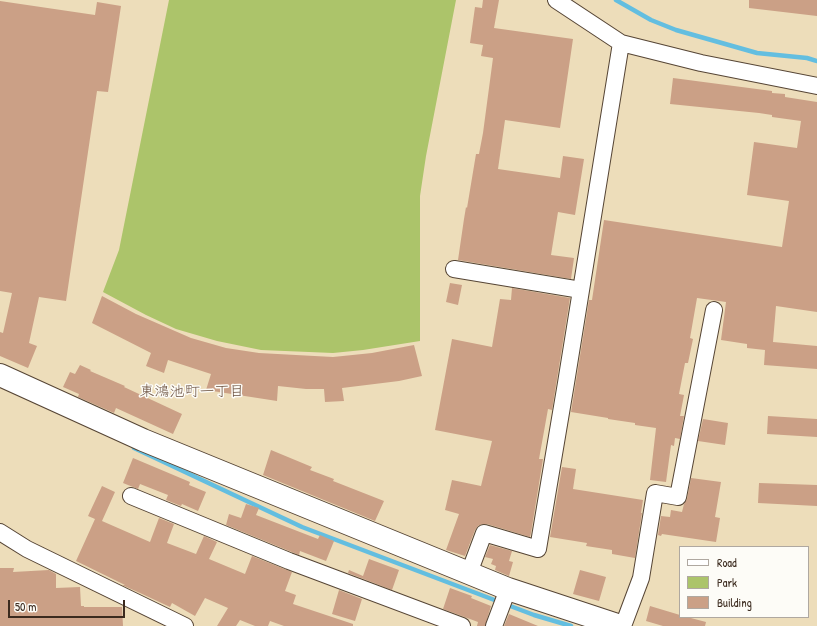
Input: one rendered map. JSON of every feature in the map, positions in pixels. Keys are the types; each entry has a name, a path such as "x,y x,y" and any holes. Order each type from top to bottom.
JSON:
{"street":[{"path":"556,0 621,43 701,63 817,86"},
{"path":"469,573 484,533 538,549 621,43"},
{"path":"454,269 581,290"},
{"path":"0,375 143,440 469,573 507,591 622,626 641,578 654,492 678,497 714,310"},
{"path":"131,496 331,577 462,626"},
{"path":"0,532 26,549 185,626"},
{"path":"496,619 507,591"}],"green space":[{"path":"169,0 456,0 426,156 420,196 420,341 333,353 261,350 217,341 176,329 103,292 119,250"}],"building":[{"path":"483,0 499,0 494,28 573,39 560,128 505,120 498,169 560,178 563,156 584,159 575,215 558,212 551,255 574,258 571,279 458,260 476,154 479,154 483,133 493,58 481,56 483,45 470,43 475,7 482,8"},
{"path":"749,0 817,0 817,16 749,8"},
{"path":"0,1 95,15 97,2 121,6 108,92 97,91 66,301 39,297 29,343 37,346 28,368 0,356 0,332 3,333 12,293 0,291"},
{"path":"673,78 772,91 772,93 785,94 785,97 817,102 817,312 776,306 773,342 817,346 817,369 764,365 765,350 747,348 747,344 721,340 726,302 697,298 690,338 693,339 688,363 685,363 679,394 684,395 680,416 684,416 680,439 675,438 674,446 671,445 666,482 650,480 656,428 571,412 589,300 592,300 604,220 782,247 789,201 747,195 754,142 797,148 801,121 772,117 772,115 759,113 670,104"},
{"path":"450,283 462,285 458,305 446,302"},
{"path":"512,288 570,298 552,410 548,409 539,459 543,459 531,533 530,537 487,524 482,524 475,530 465,556 446,550 459,514 445,510 452,480 481,486 492,441 435,430 452,339 492,347 500,299 511,300"},
{"path":"102,296 136,314 191,338 226,348 259,353 333,357 372,353 414,345 422,376 399,381 342,388 344,401 325,402 324,389 278,386 277,401 206,390 211,374 168,360 164,373 146,366 151,353 92,323"},
{"path":"80,365 182,414 173,434 116,408 114,413 78,397 79,394 63,387 70,372 75,374"},
{"path":"768,416 817,419 817,437 767,434"},
{"path":"703,419 728,423 725,445 698,441"},
{"path":"271,450 312,467 310,470 334,479 333,481 384,501 375,521 263,475"},
{"path":"133,458 190,482 189,485 206,492 198,511 182,504 181,506 166,500 168,495 140,484 138,489 123,483"},
{"path":"562,467 576,469 573,489 643,500 635,558 612,554 612,550 586,546 587,543 550,537"},
{"path":"691,478 721,482 715,517 720,518 716,542 662,534 661,536 658,535 661,516 670,517 671,510 682,512 687,499"},
{"path":"759,483 817,485 817,506 758,503"},
{"path":"102,486 115,492 102,521 150,542 159,518 174,524 167,543 196,554 204,536 217,542 209,559 245,574 252,556 292,572 285,591 296,595 293,604 353,624 353,626 284,626 270,621 268,626 255,626 240,620 236,626 217,626 228,608 205,598 195,616 172,603 170,607 122,585 125,585 76,561 95,519 88,516"},
{"path":"246,504 259,508 256,515 318,539 320,535 334,541 326,561 300,551 299,555 226,525 229,514 241,518"},
{"path":"490,545 512,551 509,561 513,562 509,576 495,570 496,566 491,564 493,559 485,557"},
{"path":"369,559 399,570 392,590 348,573 349,570 363,576"},
{"path":"0,568 14,568 13,572 49,570 56,574 56,588 80,587 81,606 122,607 123,626 0,626"},
{"path":"580,570 606,577 599,601 573,594"},
{"path":"450,588 472,596 471,598 491,606 485,626 477,626 478,622 443,609"},
{"path":"339,590 362,599 355,621 332,614"},
{"path":"650,606 679,615 679,618 691,618 706,622 705,626 663,626 646,621"},
{"path":"509,614 538,626 504,626"}],"waterway":[{"path":"616,0 651,20 676,30 757,53 807,58 817,61"},
{"path":"134,448 302,527 534,615 571,626"}],"district":[{"name":"東鴻池町一丁目","path":"192,392"}]}
